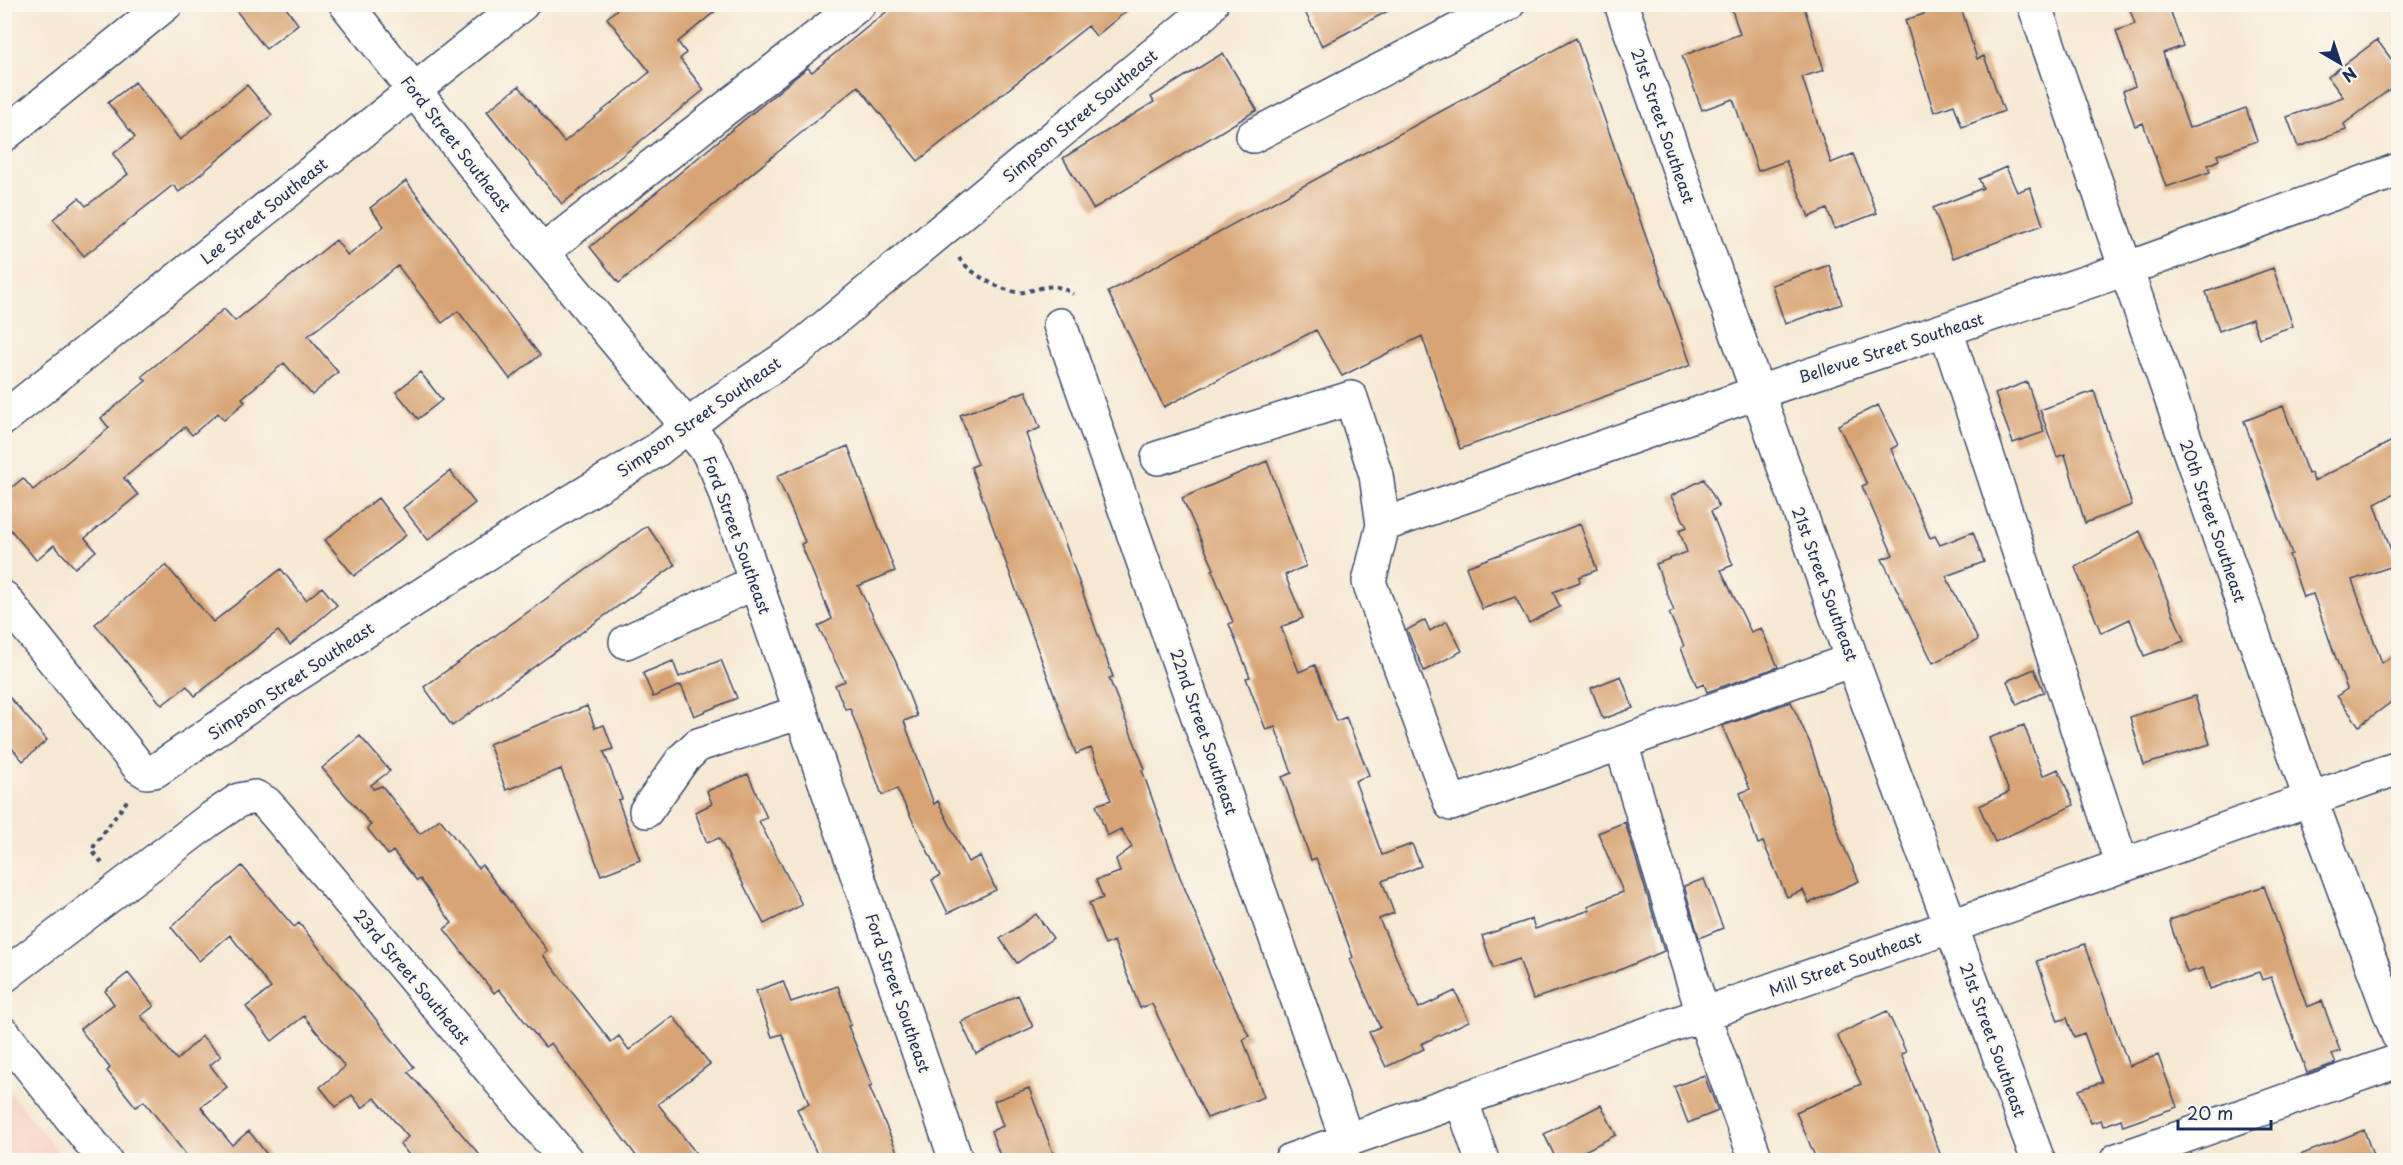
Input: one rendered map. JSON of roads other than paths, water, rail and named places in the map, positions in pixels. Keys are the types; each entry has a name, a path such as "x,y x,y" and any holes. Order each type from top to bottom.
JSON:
{"street":[{"path":"4,135 166,4"},
{"name":"Ford Street Southeast","path":"346,4 542,252 707,450 718,473 956,1161"},
{"name":"Lee Street Southeast","path":"4,418 522,4"},
{"path":"542,252 859,4"},
{"name":"Simpson Street Southeast","path":"4,598 139,767 147,772 164,766 282,684 516,535 657,450 815,336 1205,12 1211,4"},
{"name":"21st Street Southeast","path":"1621,4 1756,393 1852,660 2038,1161"},
{"name":"20th Street Southeast","path":"2034,4 2310,798 2398,1035"},
{"path":"1253,136 1508,5"},
{"name":"Bellevue Street Southeast","path":"1383,525 1756,393 2126,269 2398,170"},
{"name":"22nd Street Southeast","path":"1060,325 1347,1140"},
{"path":"1946,330 2122,865"},
{"path":"1158,458 1351,398 1376,475 1383,525 1369,582 1450,804 1852,660"},
{"path":"626,642 756,582"},
{"path":"646,812 683,759 698,745 801,712"},
{"path":"1621,743 1703,1014 1756,1161"},
{"name":"Mill Street Southeast","path":"1291,1161 2398,768"},
{"name":"23rd Street Southeast","path":"4,976 209,820 239,800 255,797 266,803 276,814 566,1161"},
{"path":"4,1035 105,1161"},
{"path":"2117,1161 2398,1061"},
{"path":"1462,1102 1482,1161"}]}
